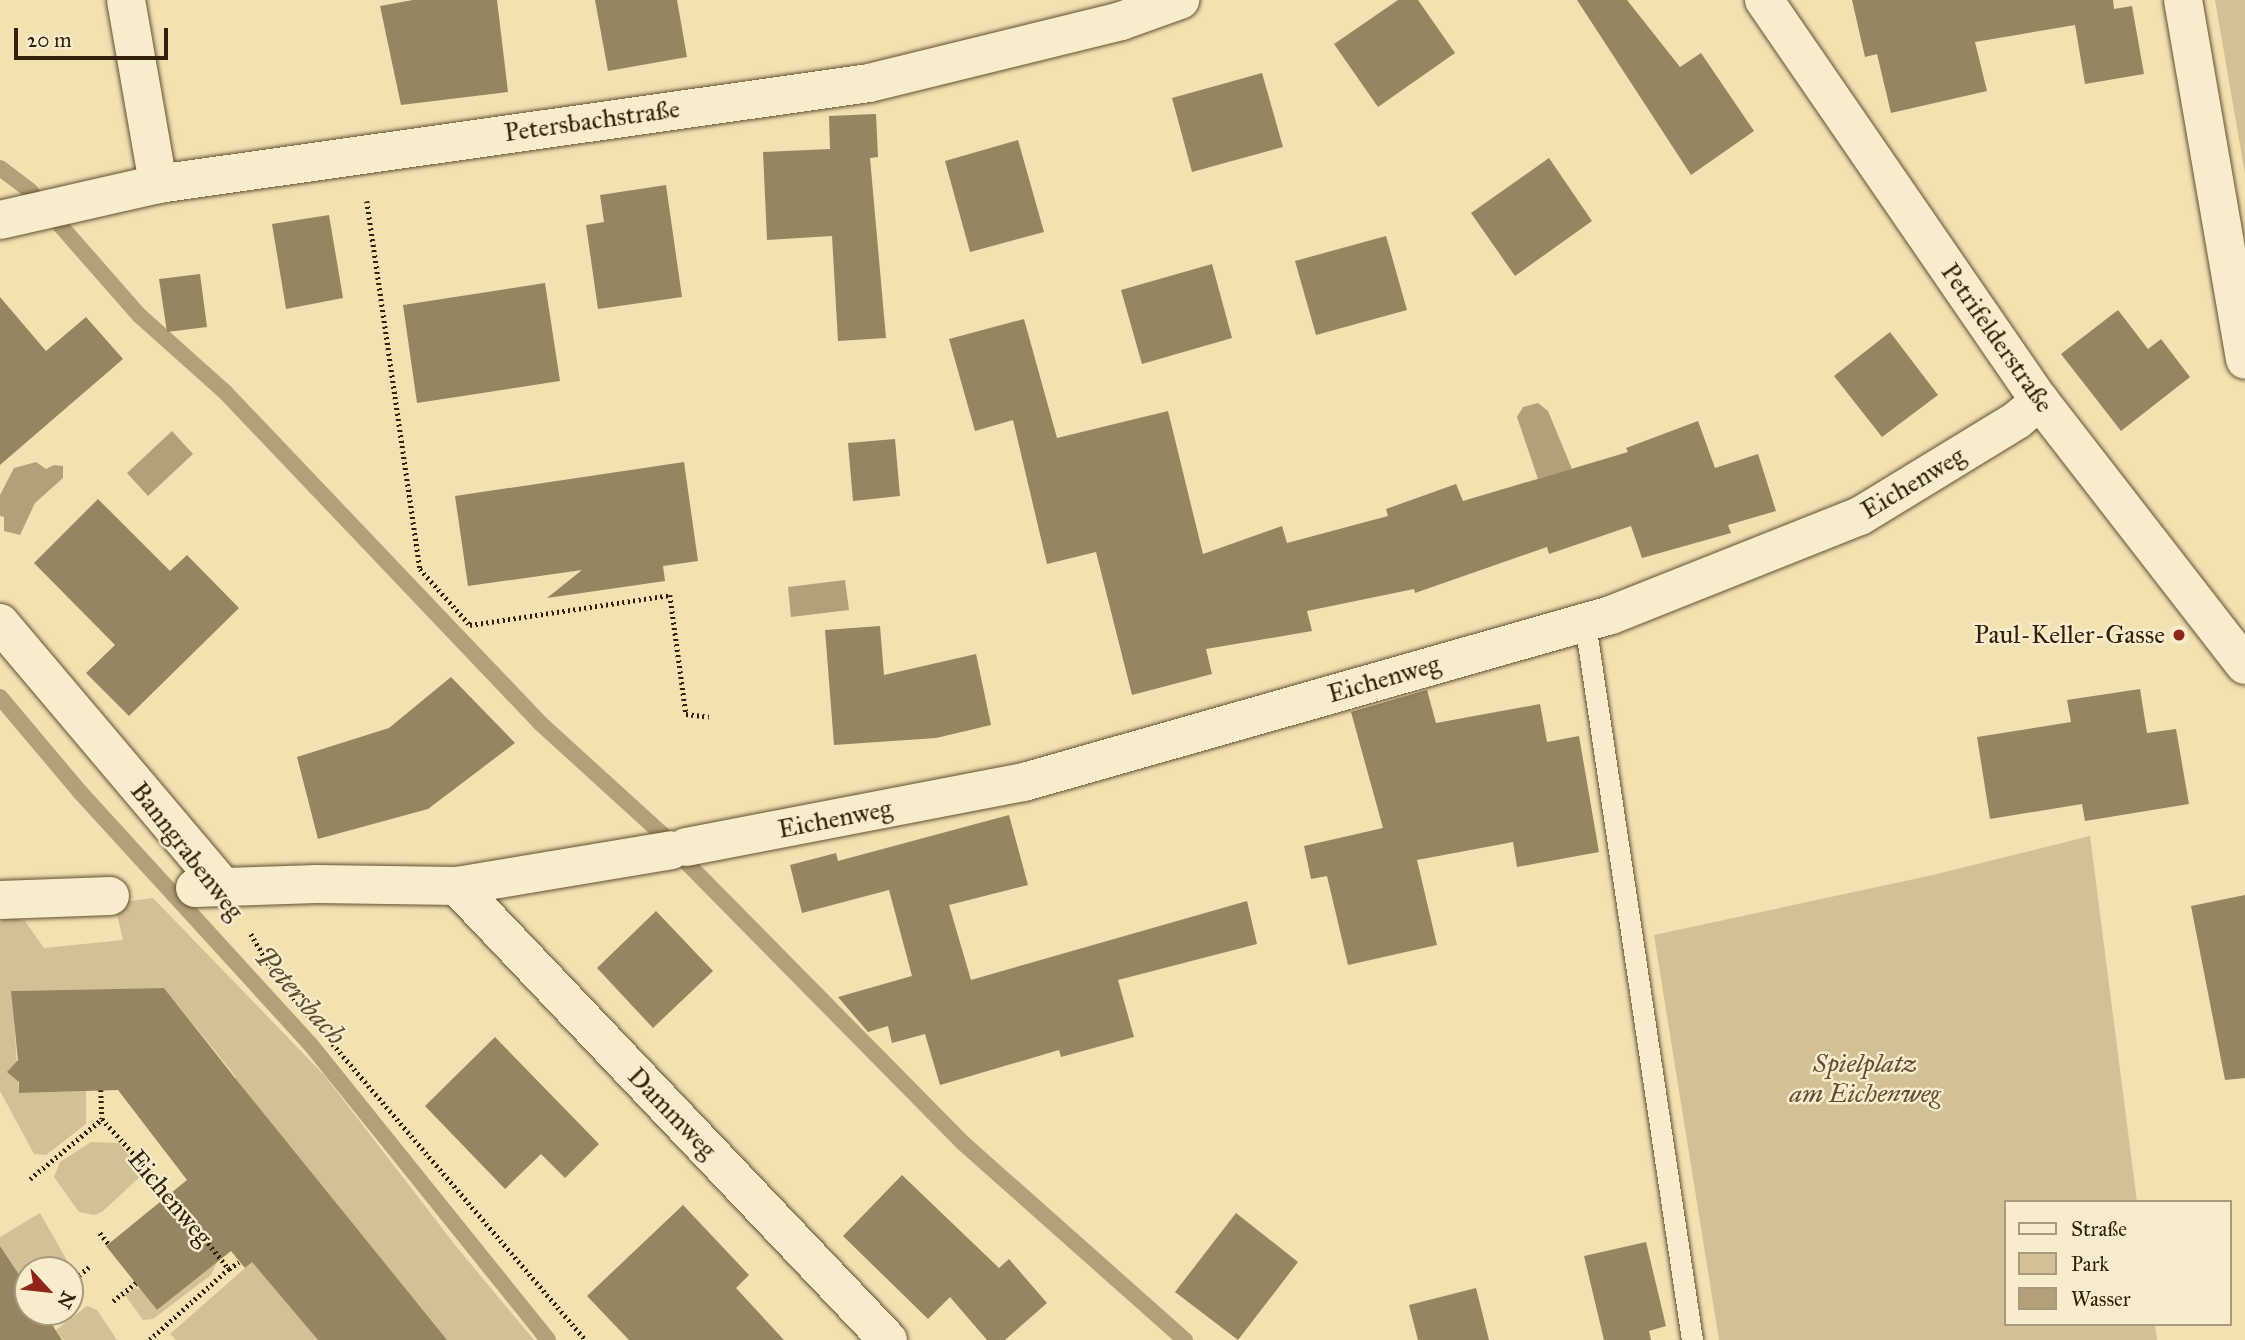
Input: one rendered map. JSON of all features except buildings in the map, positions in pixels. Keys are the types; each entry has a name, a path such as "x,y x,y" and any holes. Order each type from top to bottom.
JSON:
{"street":[{"path":"127,0 159,184"},
{"name":"Petersbachstraße","path":"11,219 159,184 869,83 1121,21 1180,0"},
{"name":"Petrifelderstraße","path":"1763,0 2040,401 2245,665"},
{"path":"2183,0 2245,360"},
{"name":"Eichenweg","path":"209,887 317,884 457,886 679,848 1024,782 1584,623 1860,516 2017,420 2040,401"},
{"name":"Banngrabenweg","path":"0,623 209,887"},
{"name":"Dammweg","path":"457,886 888,1340"},
{"path":"0,900 110,896"}],"lane":[{"path":"1584,623 1692,1340"}],"path":[{"path":"361,156 420,569 470,625 670,595 686,714 709,717"},
{"name":"Banngrabenweg","path":"209,887 279,981 586,1340"},
{"path":"30,1179 102,1119 101,1090"},
{"name":"Eichenweg","path":"102,1119 160,1183 229,1269 150,1340"},
{"path":"100,1233 109,1244"},
{"path":"229,1269 239,1262"},
{"path":"84,1271 89,1267"},
{"path":"113,1301 136,1283"}],"green space":[{"path":"2215,0 2245,0 2245,174"},
{"name":"Spielplatz am Eichenweg","path":"2090,836 2137,1200 2004,1200 2004,1326 2155,1326 2157,1340 1719,1340 1654,935 1933,875"},
{"path":"153,898 325,1076 455,1245 534,1340 446,1340 216,1094 236,1077 164,988 12,991 19,1093 86,1091 86,1124 46,1155 34,1154 0,1091 0,922 11,917 25,921 44,948 123,940 116,911 123,902"},
{"path":"91,1142 119,1143 143,1174 102,1212 94,1215 79,1212 54,1177 60,1162"},
{"path":"150,1210 155,1217 218,1260 211,1275 153,1319 143,1320 125,1295 135,1288 141,1289 157,1310 193,1281 142,1217"},
{"path":"40,1213 64,1256 14,1256 14,1267 0,1246 0,1237"},
{"path":"253,1261 318,1340 176,1340 170,1334"},
{"path":"87,1306 97,1310 117,1340 63,1340 56,1330 61,1326 84,1326 84,1308"}],"water":[{"path":"1538,403 1548,411 1572,469 1538,479 1517,417 1523,407"},
{"path":"172,431 193,454 148,496 127,473"},
{"path":"36,462 46,469 54,465 63,466 63,478 35,503 20,535 4,531 4,517 0,516 0,495 14,468"},
{"path":"845,580 849,610 791,617 788,587"}],"waterway":[{"path":"0,168 30,191 140,316 225,392 540,723 663,835 679,855 963,1143 1185,1340"},
{"name":"Petersbach","path":"0,697 80,792 311,1045 548,1340"}],"place":[{"name":"Paul-Keller-Gasse","path":"2179,635"}]}
